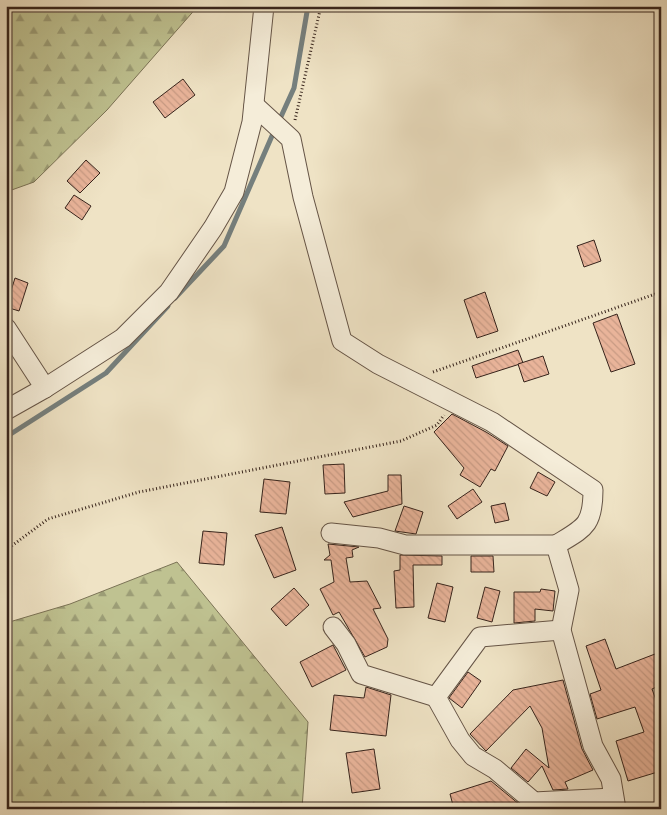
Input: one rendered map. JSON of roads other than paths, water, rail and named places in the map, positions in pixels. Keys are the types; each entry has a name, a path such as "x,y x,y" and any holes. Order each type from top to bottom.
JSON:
{"street":[{"path":"6,410 45,388 123,338 169,292 234,192 252,122 264,6"},
{"path":"254,105 291,139 303,197 342,341 378,364 492,422 594,490 594,507 586,527 556,546 405,546 378,538 331,533"},
{"path":"6,328 45,388"},
{"path":"333,628 346,644 361,674 436,697 460,740 474,756 495,769 530,805 614,804 610,779 593,746 561,630 569,590 556,546"},
{"path":"436,697 480,637 561,630"}],"waterway":[{"path":"279,121 294,88 308,6"},
{"path":"175,298 224,246 275,129"},
{"path":"6,437 106,373 168,306"}]}
